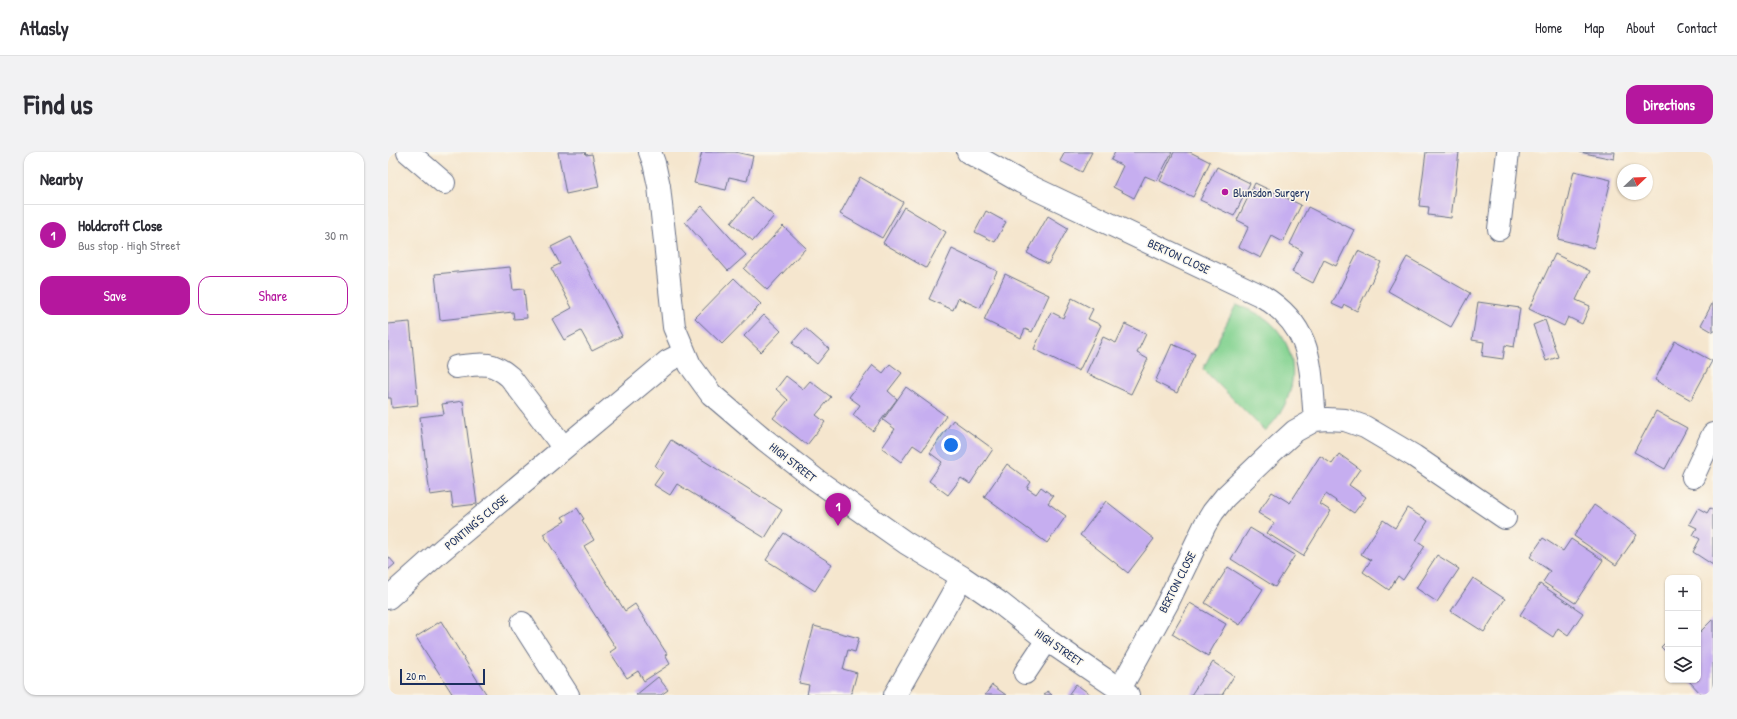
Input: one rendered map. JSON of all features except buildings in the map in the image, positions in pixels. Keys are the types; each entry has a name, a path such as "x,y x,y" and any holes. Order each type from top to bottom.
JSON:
{"street":[{"path":"408,152 444,183"},
{"name":"HIGH STREET","path":"650,152 659,186 674,327 690,365 711,394 765,440 816,480 906,543 962,577 1000,603 1047,640 1124,692"},
{"name":"BERTON CLOSE","path":"968,152 1021,182 1276,304 1294,322 1309,356 1315,420"},
{"path":"1499,229 1508,152"},
{"name":"PONTING'S CLOSE","path":"388,598 668,361 684,353"},
{"path":"456,367 482,364 500,368 510,377 564,448"},
{"name":"BERTON CLOSE","path":"1124,692 1205,525 1213,512 1225,497 1295,431 1315,420 1345,420 1365,427 1414,456 1505,518"},
{"path":"1692,477 1708,458 1713,434"},
{"path":"895,695 962,577"},
{"path":"522,623 568,695"},
{"path":"1025,674 1047,640"}],"green space":[{"path":"1236,305 1259,314 1271,323 1282,336 1292,363 1290,392 1276,419 1265,431 1203,369"}],"place":[{"name":"Blunsdon Surgery","path":"1225,192"},
{"name":"Holdcroft Close","path":"838,526"}]}
